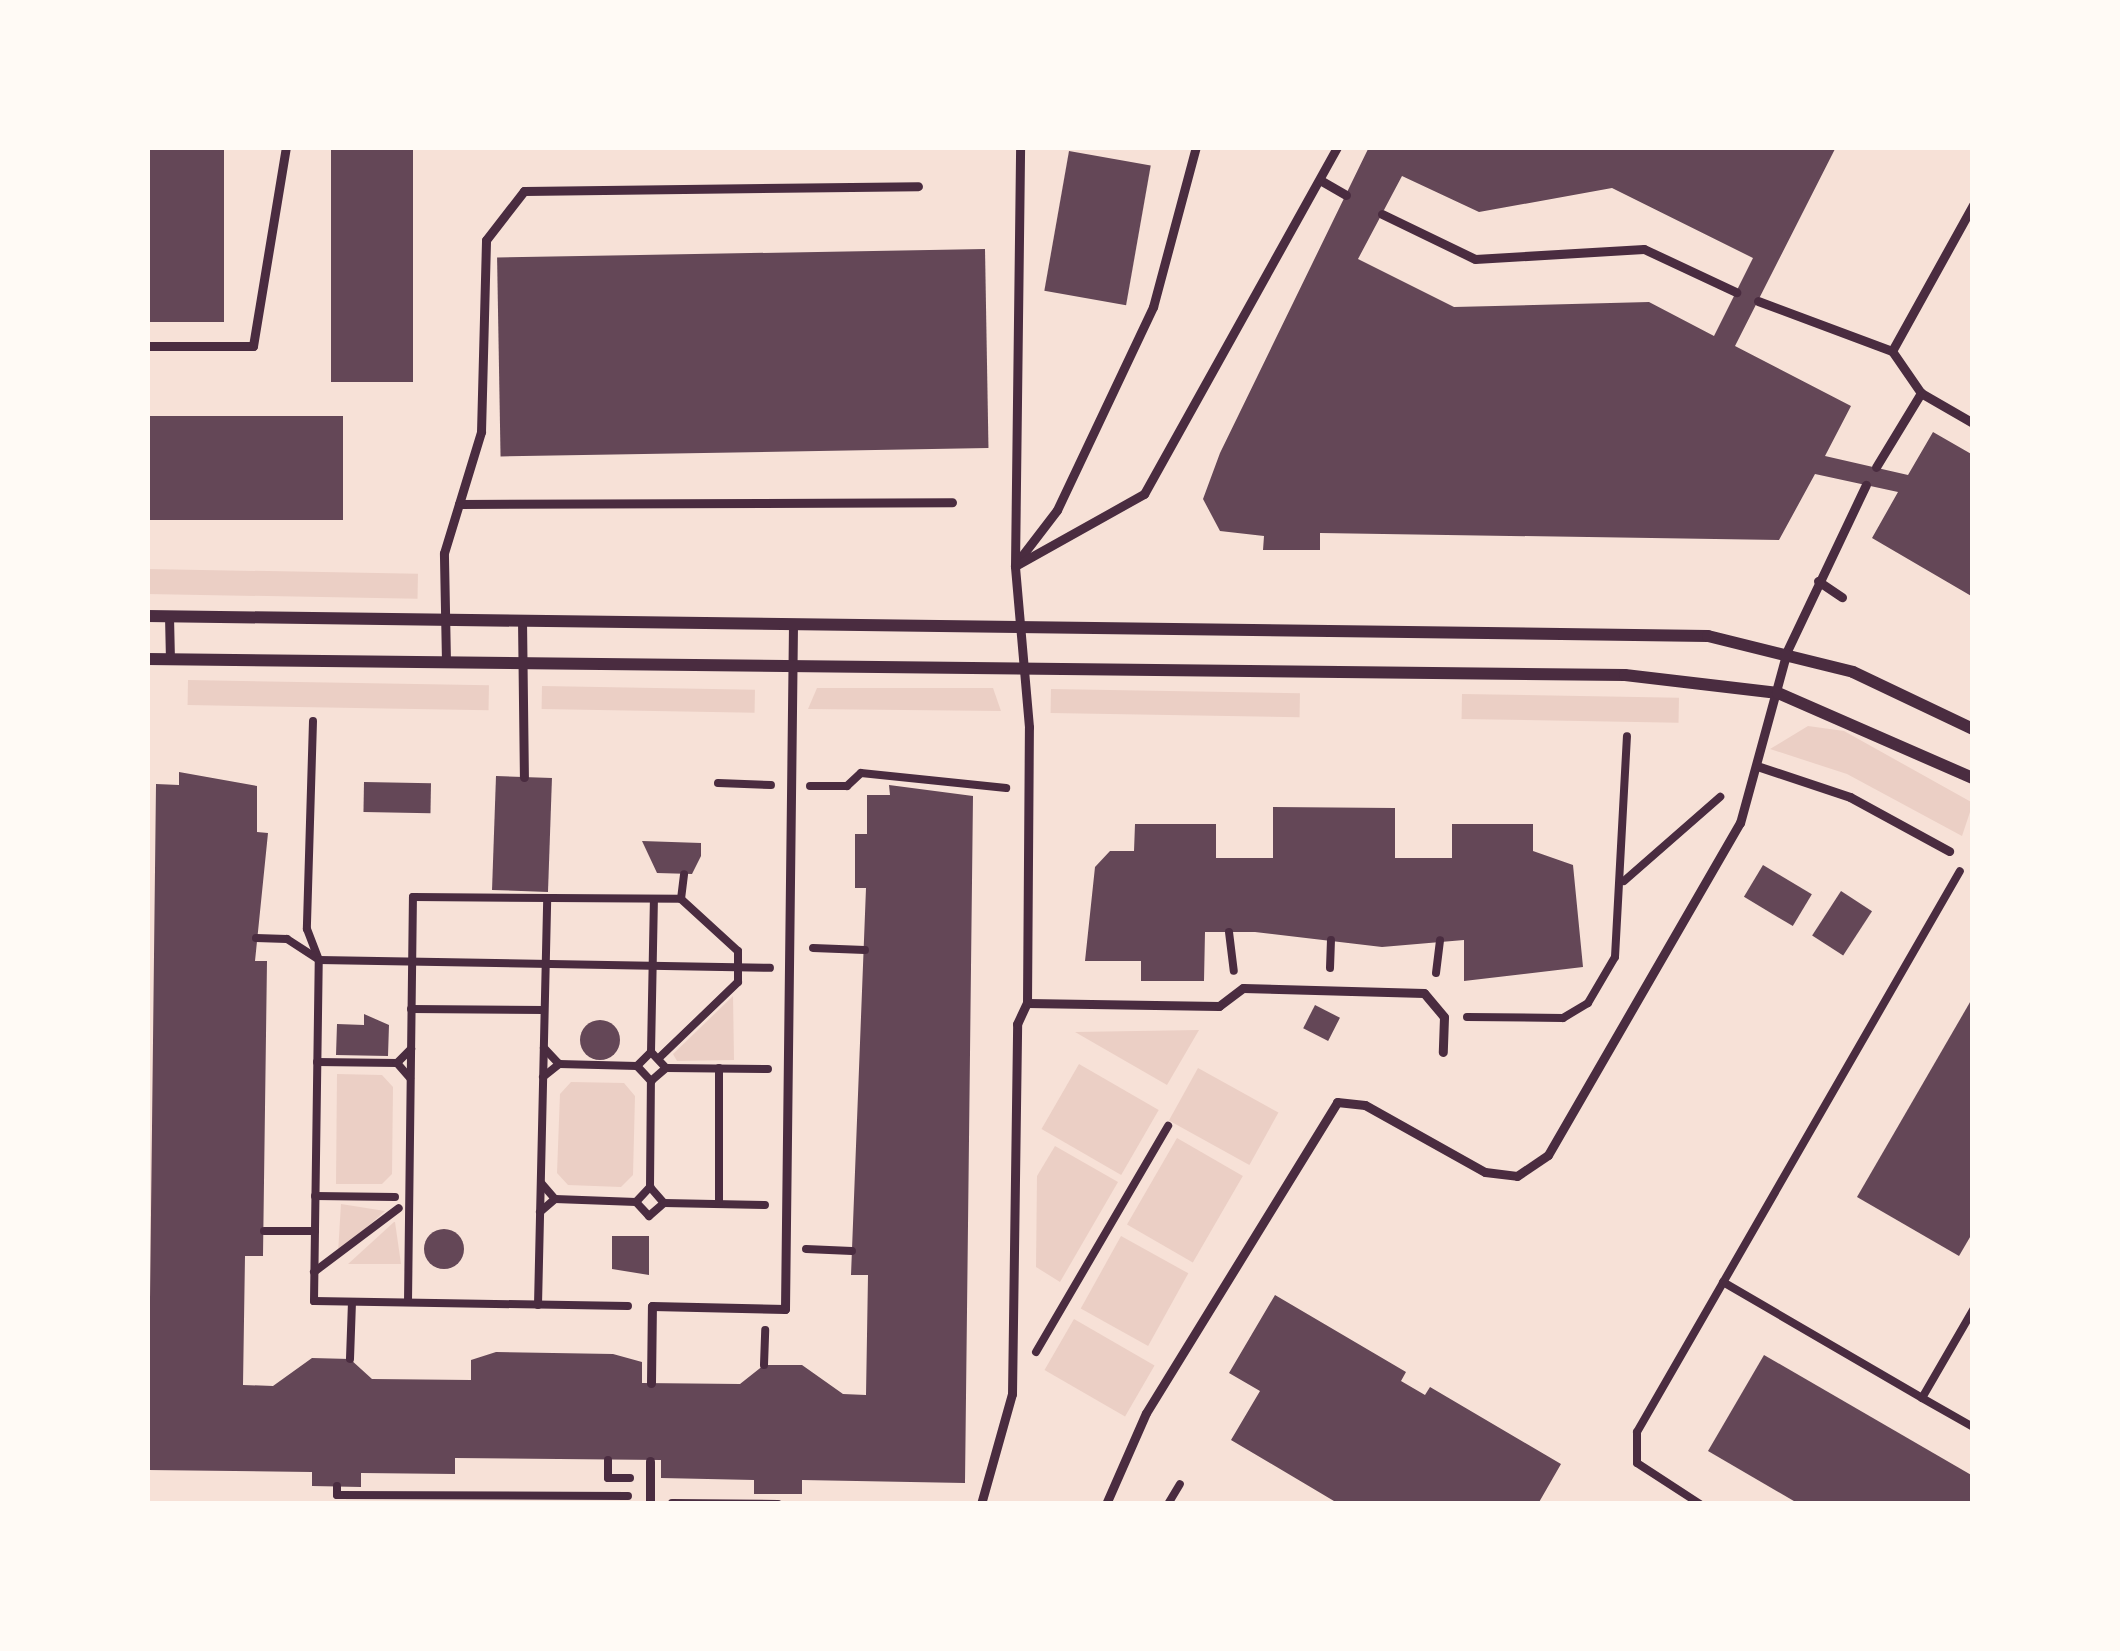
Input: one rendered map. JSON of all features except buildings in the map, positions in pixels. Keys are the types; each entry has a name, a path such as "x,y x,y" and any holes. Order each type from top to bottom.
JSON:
{"street":[{"path":"147,616 1628,632 1787,651 1973,729"},
{"path":"147,659 1625,675 1778,693 1973,778"}],"lane":[{"path":"147,346 253,346 286,147"},
{"path":"981,1504 1004,1443 1013,1352 1017,1024 1027,1003 1024,666 1015,566 1020,147"},
{"path":"1015,566 1057,510 1153,307 1196,147"},
{"path":"1015,566 1144,494 1336,147"},
{"path":"1320,180 1346,195"},
{"path":"446,662 444,553 481,432 486,241 524,191 918,186"},
{"path":"1892,351 1973,205"},
{"path":"1382,214 1474,259 1643,249 1736,292"},
{"path":"1758,301 1892,351 1921,393 1973,423"},
{"path":"1876,467 1921,393"},
{"path":"1106,1504 1133,1456 1146,1413 1317,1119 1337,1102 1365,1105 1485,1172 1517,1176 1548,1155 1747,805 1787,651 1866,485"},
{"path":"459,504 952,502"},
{"path":"1818,581 1842,597"},
{"path":"170,616 170,659"},
{"path":"522,620 524,777"},
{"path":"651,1383 652,1306 785,1309 793,621"},
{"path":"1760,767 1850,797 1949,851"},
{"path":"1027,1003 1219,1006 1243,988 1424,993 1447,1011 1443,1052"},
{"path":"650,1461 650,1503"}],"path":[{"path":"313,722 307,929 319,960 314,1301 652,1306"},
{"path":"1447,1011 1468,1017 1563,1018 1588,1003 1615,957 1624,881 1627,736"},
{"path":"1624,881 1760,767"},
{"path":"818,786 847,787 861,773 1004,788"},
{"path":"718,783 766,785"},
{"path":"1700,1504 1649,1475 1633,1448 1965,861"},
{"path":"681,899 684,874"},
{"path":"408,1302 401,1206 409,1184 412,897 681,899 737,951 737,982 656,1054 637,1066 559,1064 543,1078"},
{"path":"538,1305 547,898"},
{"path":"653,899 656,1054 666,1068"},
{"path":"1228,987 1240,978 1229,932"},
{"path":"256,938 286,939 319,960 790,968"},
{"path":"1330,981 1331,940"},
{"path":"1439,995 1429,984 1440,940"},
{"path":"790,947 865,950"},
{"path":"1307,980 1350,981"},
{"path":"411,1009 544,1010"},
{"path":"317,1062 397,1063 411,1048"},
{"path":"544,1048 559,1064"},
{"path":"397,1063 410,1078"},
{"path":"637,1066 651,1081 650,1187 664,1203"},
{"path":"651,1081 666,1068 788,1069"},
{"path":"719,1068 719,1204"},
{"path":"1013,1352 1038,1352 1168,1126"},
{"path":"541,1183 555,1199"},
{"path":"314,1272 327,1273 401,1206 409,1184"},
{"path":"636,1202 650,1187"},
{"path":"315,1196 401,1206"},
{"path":"540,1212 555,1199 636,1202 650,1216 664,1203 786,1206"},
{"path":"264,1231 315,1231"},
{"path":"786,1249 852,1251"},
{"path":"1724,1282 1973,1427"},
{"path":"350,1359 352,1302"},
{"path":"1922,1398 1973,1310"},
{"path":"1168,1504 1180,1484"},
{"path":"337,1486 337,1495 778,1504"}],"shaded area":[{"path":"147,569 418,574 418,599 147,594"},
{"path":"188,680 489,685 489,710 188,705"},
{"path":"542,686 755,690 755,713 542,709"},
{"path":"817,688 993,688 1001,711 808,709"},
{"path":"1051,689 1300,693 1300,717 1051,713"},
{"path":"1462,694 1679,698 1679,723 1462,719"},
{"path":"1808,726 1844,731 1973,803 1962,836 1847,774 1770,749"},
{"path":"733,996 734,1060 677,1061 673,1054"},
{"path":"1199,1030 1167,1085 1075,1032"},
{"path":"1079,1064 1159,1110 1121,1175 1042,1129"},
{"path":"1198,1068 1278,1113 1249,1165 1169,1120"},
{"path":"337,1074 382,1075 393,1087 392,1174 382,1184 336,1184"},
{"path":"571,1082 624,1083 635,1096 633,1175 621,1187 568,1185 557,1173 560,1094"},
{"path":"1177,1138 1243,1176 1193,1263 1127,1225"},
{"path":"1055,1146 1118,1182 1060,1282 1036,1267 1037,1176"},
{"path":"341,1204 385,1211 338,1253"},
{"path":"394,1222 401,1264 348,1264"},
{"path":"1121,1236 1188,1273 1148,1346 1081,1309"},
{"path":"1074,1319 1155,1366 1125,1417 1044,1370"}]}
